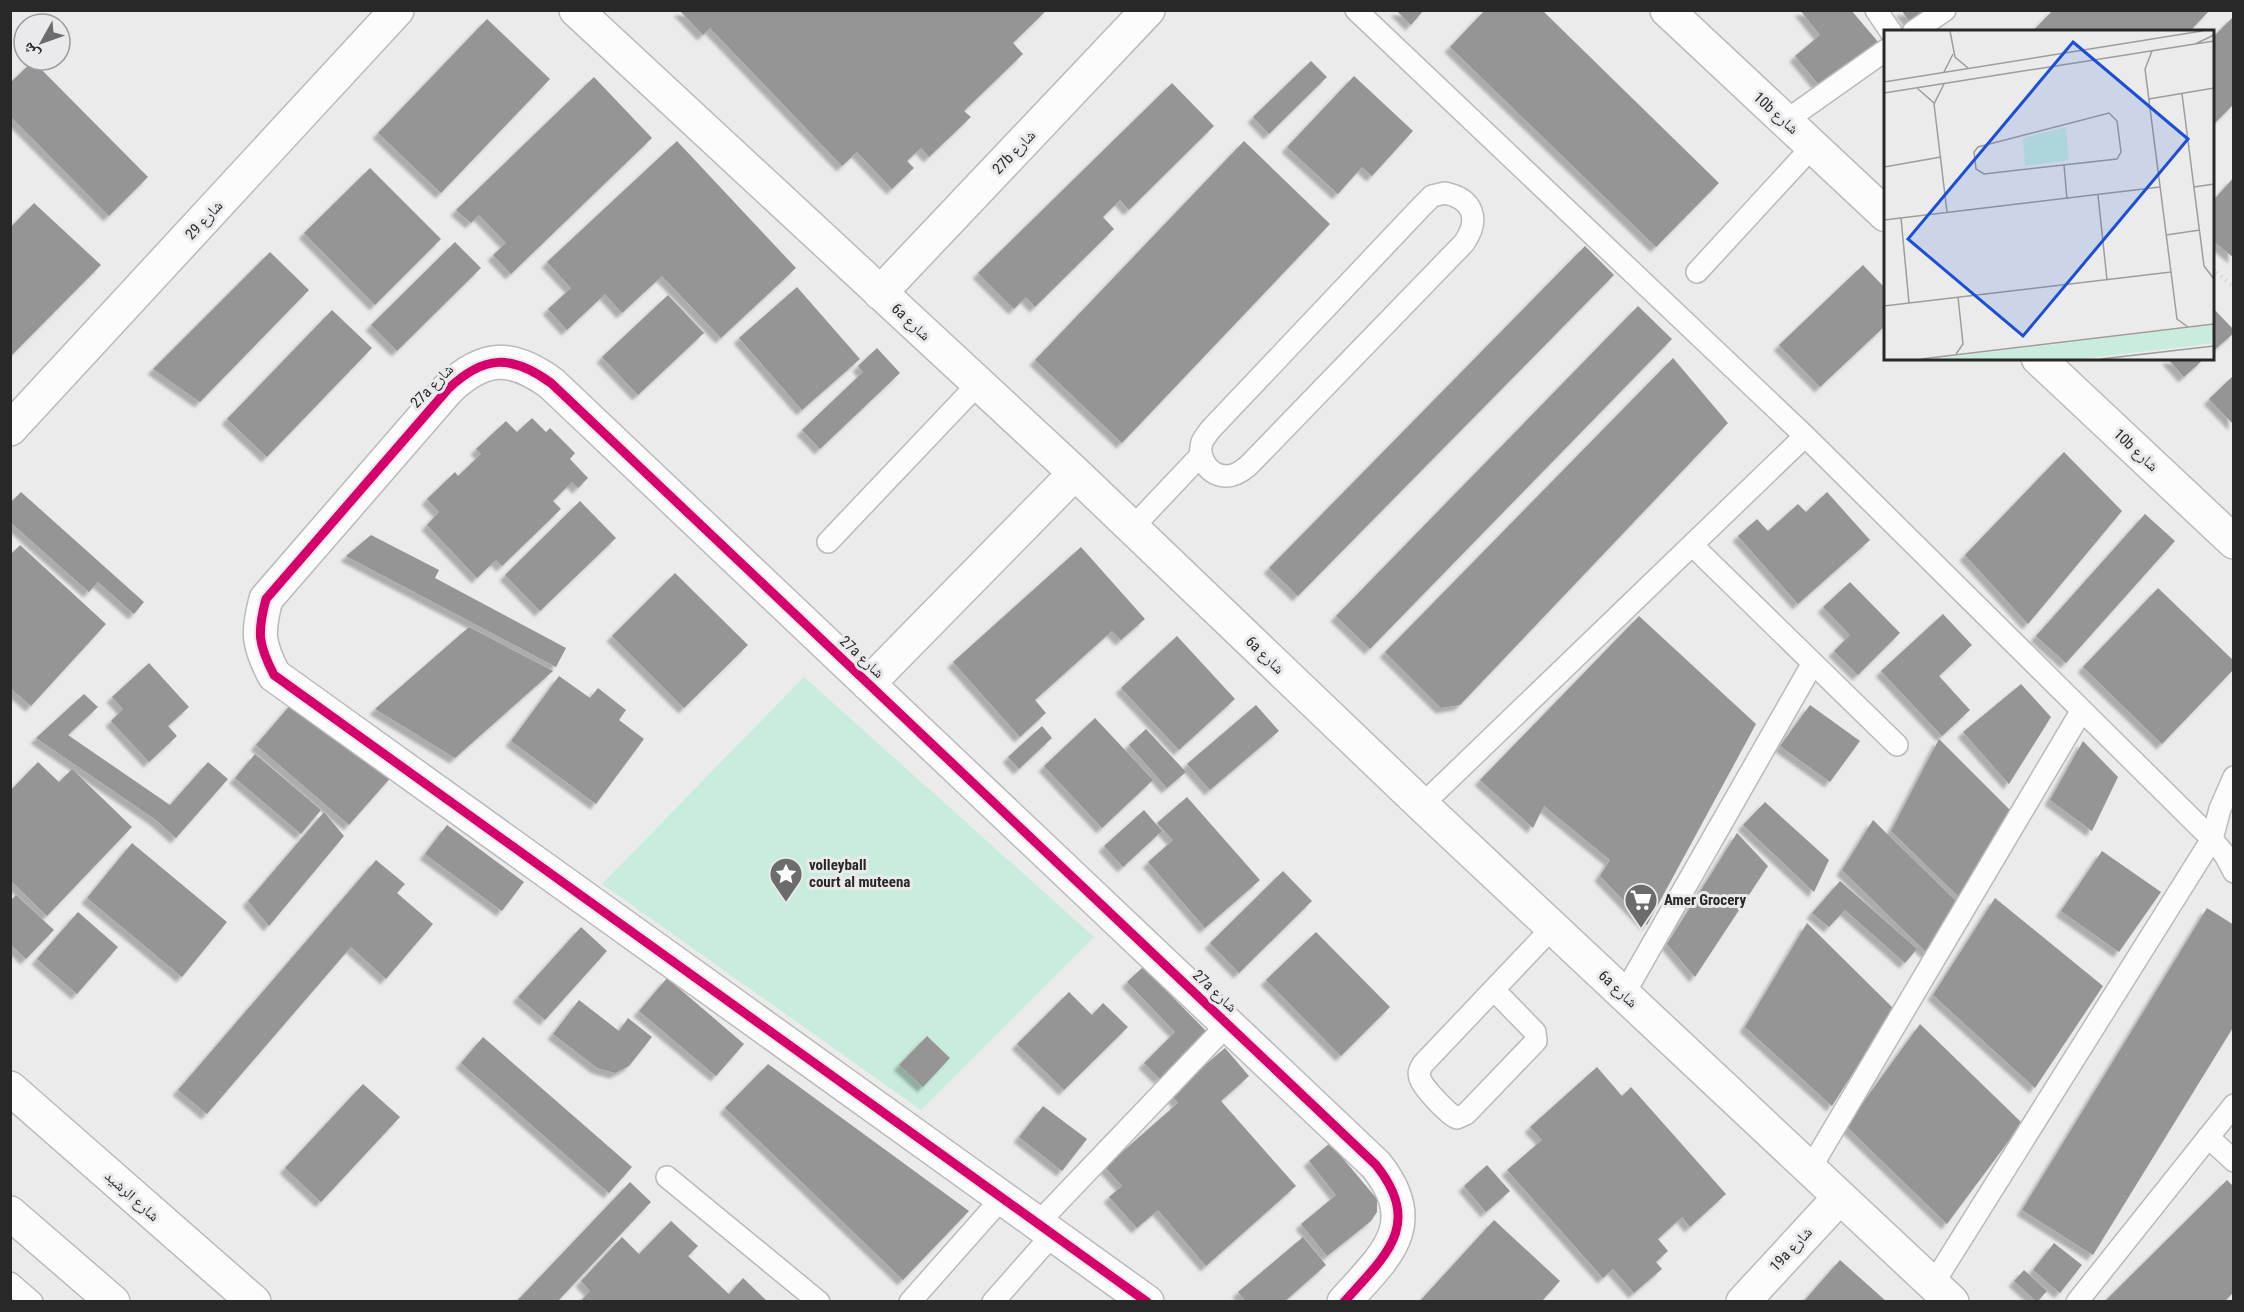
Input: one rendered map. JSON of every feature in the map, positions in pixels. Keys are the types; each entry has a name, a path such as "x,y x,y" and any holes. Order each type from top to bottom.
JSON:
{"street":[{"name":"شارع 29","path":"10,429 398,10"},
{"name":"6a شارع","path":"576,10 1075,473 1422,805 1942,1293"},
{"name":"27b شارع","path":"880,293 1148,10"},
{"name":"10b شارع","path":"1667,10 1784,122 1884,213"},
{"name":"10b شارع","path":"2040,360 2234,542"},
{"name":"27a شارع","path":"1147,1302 274,675 262,651 259,625 266,599 448,389 465,373 487,364 510,362 532,369 551,383 1368,1157 1390,1182 1398,1204 1397,1227 1390,1248 1344,1302"},
{"name":"27a شارع","path":"868,684 1075,473"},
{"name":"شارع الرشيد","path":"10,1088 254,1302"},
{"path":"10,1104 176,1234"},
{"name":"19a شارع","path":"1743,1302 1840,1197"},
{"path":"10,1213 113,1302"}],"lane":[{"path":"1356,10 1806,436 2212,839 2225,855 2234,872"},
{"path":"1876,10 1890,30"},
{"path":"1916,30 1945,10"},
{"path":"1784,122 1884,51"},
{"path":"1696,272 1813,146"},
{"path":"1132,528 1201,455 1202,441 1210,430 1432,196 1445,193 1458,196 1469,205 1474,218 1472,232 1464,243 1248,466 1239,473 1227,476 1216,474 1206,466 1201,455"},
{"path":"828,542 978,384"},
{"path":"1422,805 1806,436"},
{"path":"1692,545 1897,746"},
{"path":"1624,994 1813,663"},
{"path":"1810,1169 2082,710"},
{"path":"1942,1293 2212,839 2220,809 2234,777"},
{"path":"1494,990 1531,1028 1536,1041 1466,1114 1457,1118 1421,1081 1420,1069 1553,927"},
{"path":"993,1302 1046,1229 1228,1024"},
{"path":"2077,1302 2234,1105"},
{"path":"2208,1137 2234,1161"},
{"path":"667,1177 819,1302"},
{"path":"910,1302 1002,1198"},
{"path":"10,1283 32,1302"}],"path":[{"path":"2214,270 2234,287"}],"green space":[{"path":"804,677 1094,937 921,1110 602,884"}],"building":[{"path":"679,10 1047,10 1013,43 1023,54 964,111 971,117 929,157 921,148 907,161 914,168 892,189 857,152 842,166 710,28 703,35"},
{"path":"1396,10 1424,10 1411,25"},
{"path":"1485,10 1542,10 1719,183 1656,247 1450,47"},
{"path":"1800,10 1851,10 1879,43 1823,90 1795,56 1820,35"},
{"path":"1901,10 1933,10 1913,26"},
{"path":"2053,10 2210,10 2191,30 2034,30"},
{"path":"2234,16 2234,104 2214,124 2214,36"},
{"path":"487,19 550,79 441,193 378,133"},
{"path":"1311,61 1327,77 1269,134 1253,117"},
{"path":"22,72 44,72 148,177 109,216 10,116 10,83"},
{"path":"1354,76 1413,131 1372,176 1362,167 1338,194 1287,147"},
{"path":"594,77 652,138 511,274 493,255 506,243 479,215 471,223 456,210"},
{"path":"1172,83 1214,126 1129,210 1120,200 1103,217 1114,229 1035,307 1026,297 1014,309 978,273"},
{"path":"677,141 796,268 721,338 662,276 622,313 605,294 567,330 548,309 571,288 547,262"},
{"path":"1244,141 1330,224 1122,443 1035,360"},
{"path":"370,168 441,239 375,305 304,233"},
{"path":"2234,177 2234,258 2214,242 2214,200"},
{"path":"34,203 101,265 10,357 10,228"},
{"path":"455,242 481,268 397,351 371,325"},
{"path":"1585,246 1614,275 1298,596 1269,568"},
{"path":"270,252 309,290 200,402 153,369"},
{"path":"1863,265 1884,287 1884,327 1820,387 1779,345"},
{"path":"797,287 860,359 802,410 739,338"},
{"path":"668,295 704,333 638,395 602,357"},
{"path":"1638,306 1672,339 1370,649 1336,616"},
{"path":"2214,309 2234,330 2234,333 2214,350"},
{"path":"332,310 372,348 267,457 227,419"},
{"path":"877,348 900,373 820,449 802,430 863,372 858,366"},
{"path":"1673,358 1728,423 1460,705 1441,708 1385,652"},
{"path":"2169,360 2203,360 2184,377"},
{"path":"2234,375 2234,425 2209,399"},
{"path":"532,418 546,432 550,428 575,453 570,459 588,478 578,488 572,482 553,501 561,509 502,566 496,560 477,578 427,525 439,512 427,499 455,472 458,476 481,454 476,449 506,421 517,432"},
{"path":"2064,452 2122,511 2028,624 1965,555"},
{"path":"21,492 144,602 134,614 98,582 89,592 10,522 10,503"},
{"path":"1827,492 1870,540 1798,604 1738,536 1757,519 1768,531 1798,504 1806,512"},
{"path":"580,501 616,538 540,611 505,575"},
{"path":"2145,514 2175,541 2066,663 2036,636"},
{"path":"371,535 439,570 435,578 566,648 556,667 346,556"},
{"path":"20,545 106,624 31,706 10,688 10,555"},
{"path":"1081,547 1145,619 1121,640 1112,631 1035,700 1046,713 1020,737 953,662"},
{"path":"675,573 748,645 684,708 612,636"},
{"path":"1850,582 1900,633 1858,675 1834,651 1850,635 1823,607"},
{"path":"2158,588 2234,661 2234,669 2162,744 2083,667"},
{"path":"1943,614 1972,645 1939,676 1970,710 1942,736 1881,671"},
{"path":"1639,616 1756,724 1647,925 1600,876 1610,860 1544,806 1533,828 1480,780"},
{"path":"469,627 553,671 455,758 375,709"},
{"path":"1177,636 1235,699 1179,750 1121,688"},
{"path":"149,663 189,707 168,726 177,736 149,762 111,721 123,709 112,697"},
{"path":"559,676 590,698 598,688 626,710 619,720 644,739 596,804 511,741"},
{"path":"2021,684 2051,717 2009,784 1963,732"},
{"path":"84,694 98,707 68,735 170,805 208,762 228,779 176,838 156,820 36,738"},
{"path":"293,702 393,775 349,825 256,745"},
{"path":"1256,705 1279,731 1210,790 1187,764"},
{"path":"1810,705 1860,741 1830,782 1780,746"},
{"path":"1095,718 1153,780 1102,828 1044,766"},
{"path":"1042,726 1052,738 1019,769 1008,757"},
{"path":"1146,729 1186,772 1167,788 1129,745"},
{"path":"1939,739 2012,812 1962,900 1891,831"},
{"path":"2083,741 2118,777 2092,831 2050,800"},
{"path":"255,754 321,810 301,834 235,778"},
{"path":"38,762 59,782 72,769 132,827 47,916 12,882 10,884 10,791"},
{"path":"1187,797 1260,880 1205,928 1148,862 1173,840 1157,823"},
{"path":"1765,802 1829,860 1814,892 1743,825"},
{"path":"1144,810 1162,831 1123,867 1104,846"},
{"path":"324,812 344,836 269,926 248,901"},
{"path":"1873,820 1957,902 1928,954 1842,870"},
{"path":"447,825 524,882 502,911 425,854"},
{"path":"1737,833 1768,866 1695,977 1667,944"},
{"path":"132,843 227,922 182,977 87,898"},
{"path":"2102,851 2161,892 2119,952 2061,911"},
{"path":"376,860 405,884 397,893 433,924 386,979 351,947 207,1114 178,1090"},
{"path":"1283,871 1312,901 1239,973 1210,943"},
{"path":"1840,881 1917,949 1905,963 1845,910 1829,927 1812,913"},
{"path":"16,895 54,930 26,959 10,944 10,901"},
{"path":"1995,898 2103,986 2035,1088 1933,995"},
{"path":"2207,908 2234,925 2234,1026 2093,1255 2022,1210"},
{"path":"78,912 118,947 77,994 37,959"},
{"path":"1807,923 1894,1009 1832,1106 1745,1027"},
{"path":"581,927 607,951 545,1020 518,997"},
{"path":"1316,932 1390,1007 1341,1056 1266,980"},
{"path":"1143,967 1207,1032 1160,1079 1144,1063 1175,1032 1127,982"},
{"path":"667,978 744,1044 716,1076 639,1011"},
{"path":"1069,992 1092,1015 1103,1003 1128,1027 1064,1090 1017,1044"},
{"path":"579,1000 619,1031 628,1018 652,1037 629,1066 615,1073 597,1068 553,1034"},
{"path":"1920,1024 2022,1123 1947,1224 1846,1126"},
{"path":"927,1036 950,1058 923,1087 899,1065"},
{"path":"483,1037 632,1167 609,1193 461,1063"},
{"path":"1225,1048 1249,1076 1221,1101 1296,1186 1206,1266 1158,1210 1137,1228 1109,1197 1122,1186 1105,1167 1178,1103 1171,1094"},
{"path":"768,1064 969,1211 903,1280 725,1108"},
{"path":"1597,1067 1622,1096 1631,1087 1726,1194 1690,1227 1682,1217 1658,1239 1668,1251 1656,1262 1662,1269 1634,1293 1613,1269 1603,1278 1507,1170 1542,1140 1530,1127"},
{"path":"363,1084 400,1117 321,1202 285,1168"},
{"path":"1043,1106 1087,1139 1062,1171 1019,1137"},
{"path":"1330,1143 1377,1199 1377,1212 1371,1221 1327,1256 1301,1224 1336,1195 1309,1161"},
{"path":"1487,1165 1510,1191 1486,1212 1464,1186"},
{"path":"2227,1180 2234,1187 2234,1292 2224,1302 2104,1302"},
{"path":"630,1182 651,1202 557,1302 516,1302"},
{"path":"1494,1220 1560,1281 1541,1302 1419,1302"},
{"path":"671,1221 698,1246 688,1256 729,1294 743,1278 768,1302 580,1302 590,1291 581,1281 622,1237 639,1254"},
{"path":"1303,1237 1326,1265 1284,1302 1246,1302 1238,1292"},
{"path":"2054,1243 2082,1265 2060,1293 2033,1270"},
{"path":"1840,1260 1887,1302 1803,1302"},
{"path":"2024,1270 2047,1291 2037,1302 2014,1281"}],"cycle path":[{"path":"1147,1302 274,675 262,646 260,630 266,599 448,389 461,378 474,370 498,362 523,367 551,383 1376,1165 1390,1186 1397,1205 1398,1223 1385,1254 1344,1302"}],"place":[{"name":"volleyball court al muteena","path":"786,903"},
{"name":"Amer Grocery","path":"1641,929"}]}
